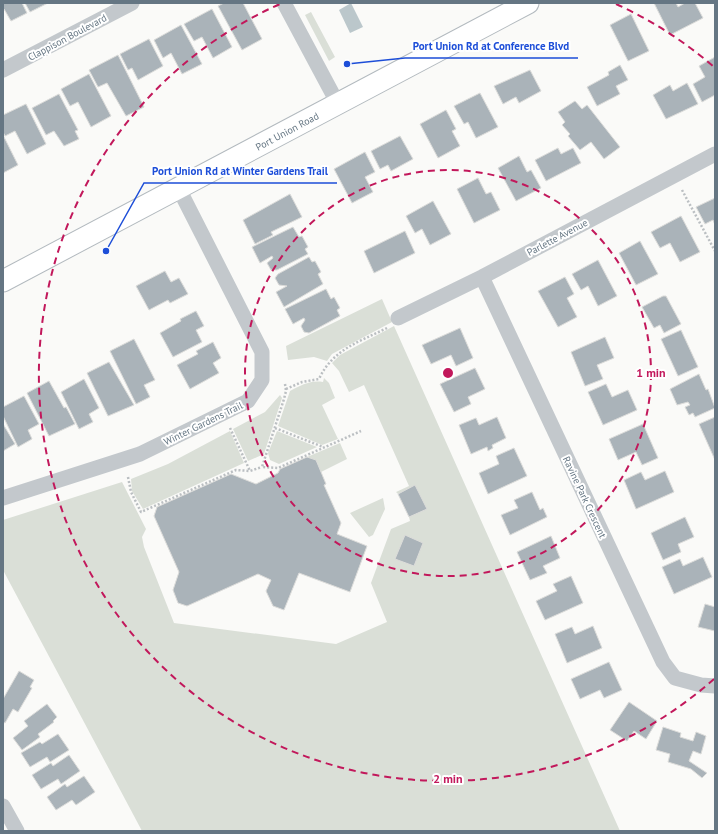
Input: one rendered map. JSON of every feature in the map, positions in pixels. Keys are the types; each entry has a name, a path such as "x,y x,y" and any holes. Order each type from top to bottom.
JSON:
{"main road":[{"name":"Port Union Road","path":"3,281 528,3"}],"street":[{"name":"Clappison Boulevard","path":"3,70 132,3"},
{"path":"284,3 338,104"},
{"name":"Parlette Avenue","path":"398,318 482,276 715,154"},
{"name":"Winter Gardens Trail","path":"3,498 140,454 248,400 262,380 262,352 179,189"},
{"name":"Ravine Park Crescent","path":"482,276 663,662 674,678 701,685 715,686"},
{"path":"3,806 17,831"}],"path":[{"path":"674,175 715,251"},
{"path":"286,389 302,382 319,379 323,370 338,353 391,326 398,318"},
{"path":"262,467 284,399 286,389 285,384"},
{"path":"230,428 250,471"},
{"path":"275,428 323,447"},
{"path":"128,477 131,492 141,512 236,470 250,471 262,467 278,468 361,431"}],"shaded area":[{"path":"351,3 363,27 350,33 339,10"},
{"path":"311,12 335,57 329,61 305,15"},
{"path":"382,299 392,322 332,354 327,361 314,357 288,360 286,346"},
{"path":"394,326 620,831 142,831 3,570 3,520 122,482 146,529 142,537 144,547 174,623 336,644 387,622 371,583 391,529 410,521 409,517 426,509 415,486 398,494 396,492 409,486 364,385 349,392 339,371 332,363 340,355"},
{"path":"324,378 329,383 335,398 322,405 338,439 322,445 278,426 290,391 310,382 323,382"},
{"path":"280,395 282,398 264,454 248,461 233,429 265,412"},
{"path":"230,431 244,463 143,509 132,491 131,479 168,464"},
{"path":"277,431 317,447 279,464 270,460 268,453"},
{"path":"340,443 347,459 321,472 307,457"},
{"path":"383,498 385,509 373,535 369,537 350,513"}],"building":[{"path":"3,3 22,3 27,13 11,21 4,9 3,10"},
{"path":"25,3 48,3 30,12"},
{"path":"224,3 243,3 262,39 242,50 218,6"},
{"path":"654,3 676,3 678,7 685,3 695,3 703,18 670,35"},
{"path":"212,9 232,47 213,58 202,37 194,41 184,24"},
{"path":"631,14 649,51 628,61 610,25"},
{"path":"181,25 202,64 182,74 171,53 163,58 154,40"},
{"path":"149,39 163,66 138,80 132,68 128,70 120,54"},
{"path":"118,55 144,107 126,116 107,83 98,87 89,70"},
{"path":"715,57 715,95 702,102 693,84 705,77 699,66"},
{"path":"620,65 628,80 616,86 620,94 597,106 587,87 609,75 608,72"},
{"path":"530,70 541,91 519,103 516,97 503,104 494,86"},
{"path":"89,74 111,116 91,127 78,102 70,106 61,89"},
{"path":"687,83 698,104 666,119 653,95 670,85 673,91"},
{"path":"480,93 498,127 476,138 468,122 464,124 454,106"},
{"path":"59,94 78,130 75,131 79,139 64,146 54,131 46,135 32,108"},
{"path":"575,101 582,109 587,105 620,147 604,159 591,142 580,150 568,136 570,134 562,125 565,122 558,112"},
{"path":"26,104 46,144 27,154 15,131 5,136 3,132 3,115"},
{"path":"446,110 456,129 452,131 460,146 438,158 420,124"},
{"path":"3,135 18,165 3,173"},
{"path":"400,136 413,159 391,171 388,165 380,169 371,151"},
{"path":"558,148 561,154 573,148 581,163 546,181 535,160"},
{"path":"365,152 375,172 365,177 373,192 352,203 334,169"},
{"path":"519,156 527,172 531,170 541,188 516,201 498,168"},
{"path":"478,178 486,194 491,192 500,210 474,223 457,189"},
{"path":"290,194 302,217 271,232 273,235 255,244 243,220"},
{"path":"715,198 715,225 713,220 705,224 696,207"},
{"path":"433,201 451,234 430,245 422,229 415,233 406,216"},
{"path":"681,216 700,252 680,262 670,243 660,248 651,232"},
{"path":"293,227 299,237 302,236 308,247 305,249 308,254 277,270 271,270 267,263 273,258 272,256 260,263 252,247"},
{"path":"405,231 415,253 374,273 364,251"},
{"path":"640,241 658,274 636,285 619,253"},
{"path":"309,257 312,262 315,261 321,272 318,274 323,284 284,307 276,292 287,286 279,285 275,278 278,274"},
{"path":"598,260 617,296 598,306 588,286 581,290 572,274"},
{"path":"165,271 171,282 179,278 188,294 170,303 168,300 149,310 136,286"},
{"path":"565,277 574,294 567,298 577,317 558,327 538,291"},
{"path":"326,289 331,299 334,297 340,308 337,310 340,316 309,333 304,332 301,326 305,320 304,318 293,324 285,309"},
{"path":"663,296 666,296 681,324 664,333 660,325 654,328 642,307"},
{"path":"196,311 204,326 196,330 202,342 173,357 160,333 181,321 180,319"},
{"path":"460,328 473,358 456,366 451,355 431,364 422,345"},
{"path":"681,330 698,367 678,376 661,339"},
{"path":"605,337 614,358 597,365 603,379 585,386 571,352"},
{"path":"134,339 155,380 144,385 150,397 136,404 110,351"},
{"path":"213,342 221,358 213,363 219,373 190,389 177,365 198,354 196,351"},
{"path":"109,362 134,405 108,416 87,373"},
{"path":"475,368 485,389 468,397 471,404 454,412 440,384"},
{"path":"699,374 706,390 708,389 715,408 695,417 693,413 689,415 685,407 690,405 688,402 677,405 670,389"},
{"path":"84,379 99,408 89,414 93,422 79,429 61,392"},
{"path":"49,381 75,424 49,436 27,393"},
{"path":"606,384 612,397 628,390 637,410 603,425 588,392"},
{"path":"24,396 39,424 28,430 32,439 18,447 3,416 3,407"},
{"path":"497,417 506,438 492,445 493,448 488,451 487,447 471,454 459,425 476,418 479,425"},
{"path":"715,417 715,460 699,424"},
{"path":"3,424 15,444 3,451"},
{"path":"643,424 658,458 642,465 636,452 618,460 609,439"},
{"path":"514,448 527,476 488,494 479,473 499,464 496,456"},
{"path":"307,457 316,460 326,484 324,485 341,523 337,534 367,546 350,592 299,573 284,610 273,606 266,591 271,580 258,574 187,606 178,603 173,590 179,572 154,516 157,507 231,474 256,484 278,473 280,469"},
{"path":"665,471 674,492 636,509 624,480 641,472 645,480"},
{"path":"415,485 427,509 409,517 398,494"},
{"path":"532,492 540,510 543,508 547,517 510,535 501,515 518,508 514,500"},
{"path":"685,517 694,537 678,544 681,552 663,560 651,533"},
{"path":"405,535 423,543 414,566 395,559"},
{"path":"551,536 560,558 543,566 547,573 530,580 517,552"},
{"path":"703,557 712,577 674,594 662,567 680,559 683,566"},
{"path":"571,576 583,603 545,620 536,601 557,591 553,584"},
{"path":"705,604 715,607 715,631 698,627"},
{"path":"593,626 602,648 567,663 555,634 572,627 575,634"},
{"path":"609,662 622,690 604,698 600,690 580,699 571,679"},
{"path":"19,671 34,680 30,687 32,688 18,712 13,709 5,723 3,722 3,699"},
{"path":"629,702 657,721 646,739 634,731 627,741 610,730"},
{"path":"47,704 57,717 53,721 54,722 38,734 40,737 22,750 13,738 28,726 24,721"},
{"path":"663,727 681,733 680,737 693,741 696,732 706,736 701,754 693,751 689,761 707,773 702,778 691,769 668,762 670,754 656,750"},
{"path":"58,734 69,750 50,762 47,757 30,767 21,753 40,742 42,744"},
{"path":"69,755 80,771 61,784 58,779 41,789 32,775 51,763 53,766"},
{"path":"84,776 95,792 76,805 72,800 56,810 47,797 65,784 67,787"}],"place":[{"name":"Port Union Rd at Conference Blvd","path":"347,64"},
{"name":"Port Union Rd at Winter Gardens Trail","path":"106,251"}]}
